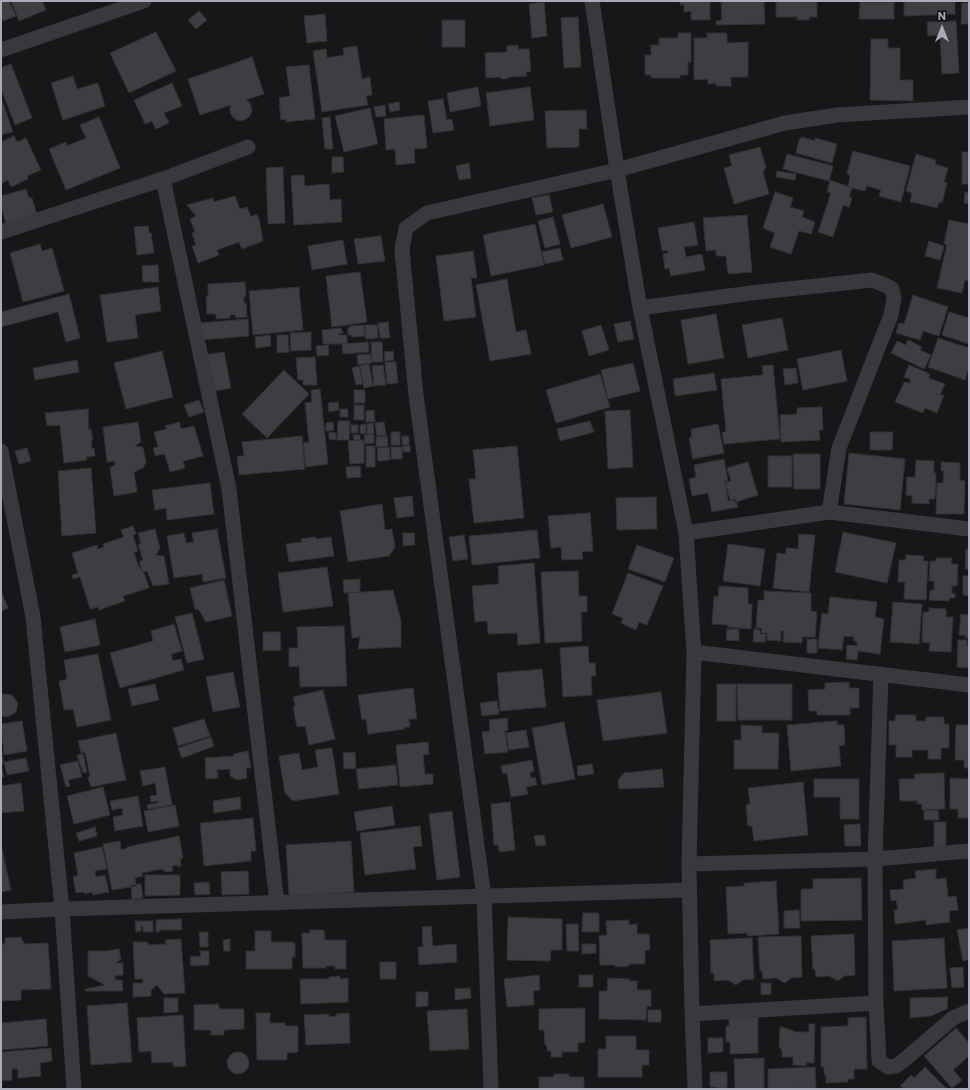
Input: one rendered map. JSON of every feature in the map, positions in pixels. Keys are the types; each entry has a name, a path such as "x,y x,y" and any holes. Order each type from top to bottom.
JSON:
{"street":[{"path":"1,50 144,1"},
{"path":"592,1 617,170 640,308 686,533 694,652 689,890 695,1089"},
{"path":"491,1089 484,897 416,395 402,250 406,228 427,214 617,170 785,123 837,115 969,107"},
{"path":"1,232 163,179 248,147"},
{"path":"163,179 229,489 277,903"},
{"path":"640,308 751,293 872,280 885,285 892,290 894,298 891,314 839,448 829,512"},
{"path":"1,451 33,617 62,909 74,1089"},
{"path":"686,533 829,512 969,529"},
{"path":"694,652 969,685"},
{"path":"881,674 875,859 876,1003 879,1060 888,1067 896,1066 953,1018 969,1011"},
{"path":"689,864 875,859 969,851"},
{"path":"1,912 689,890"},
{"path":"692,1014 876,1003"}],"building":[{"path":"1,1 9,1 16,16 3,21 1,16"},
{"path":"11,1 42,1 46,10 19,21"},
{"path":"680,1 710,1 710,20 691,20 691,11 684,12 684,5 680,5"},
{"path":"721,1 764,1 765,24 716,25 716,21 722,20"},
{"path":"776,1 817,2 817,17 809,17 809,20 797,20 797,17 776,17"},
{"path":"904,1 955,1 955,14 904,16"},
{"path":"544,2 547,36 532,38 529,4"},
{"path":"860,2 894,2 894,19 859,19"},
{"path":"962,3 969,3 969,24 961,24"},
{"path":"199,11 207,20 196,29 188,20"},
{"path":"325,14 327,41 307,43 304,16"},
{"path":"578,17 581,67 564,68 561,18"},
{"path":"442,20 465,20 465,47 442,47"},
{"path":"956,21 959,73 942,74 940,35 928,36 927,22"},
{"path":"156,32 176,71 129,93 110,53"},
{"path":"678,33 691,33 691,62 688,62 688,75 680,75 680,78 651,78 651,75 645,75 645,55 651,55 651,45 659,45 659,38 678,38"},
{"path":"707,33 727,33 727,43 748,42 748,77 731,77 731,86 716,86 716,83 708,84 708,79 694,80 694,38 707,38"},
{"path":"871,39 888,39 888,48 900,48 900,80 913,80 913,101 870,100"},
{"path":"518,45 518,49 529,49 531,72 526,72 527,76 501,79 501,77 486,78 485,53 507,52 507,46"},
{"path":"357,46 362,79 370,77 372,95 366,96 368,105 322,112 313,51 326,49 327,58 344,55 343,48"},
{"path":"252,57 264,94 245,100 249,102 251,106 252,111 250,116 242,121 237,120 230,113 231,105 200,115 188,79"},
{"path":"11,64 32,118 15,125 1,89 1,68"},
{"path":"309,65 315,119 286,122 286,119 281,120 279,98 290,96 286,67"},
{"path":"73,76 77,89 98,83 105,106 63,120 51,83"},
{"path":"172,83 182,106 164,113 169,123 156,129 152,121 145,124 134,100"},
{"path":"478,87 481,106 450,112 447,93"},
{"path":"530,87 534,120 490,126 486,93"},
{"path":"1,97 13,132 1,135"},
{"path":"443,99 447,120 452,119 454,130 433,133 428,101"},
{"path":"399,102 400,110 390,112 388,104"},
{"path":"385,105 386,116 376,117 374,107"},
{"path":"370,108 378,144 344,152 335,116"},
{"path":"586,110 587,129 579,129 579,147 547,148 545,111"},
{"path":"424,115 427,148 414,149 415,163 396,165 395,149 386,150 384,119"},
{"path":"99,117 120,168 66,190 49,149 66,142 67,146 86,138 80,125"},
{"path":"330,117 333,149 325,149 322,118"},
{"path":"14,136 17,142 26,138 41,170 27,176 28,179 11,187 8,180 1,184 1,142"},
{"path":"802,137 815,141 815,138 837,144 832,163 796,153 799,140"},
{"path":"760,147 766,167 763,172 769,194 734,204 724,168 732,166 729,155"},
{"path":"853,151 910,166 901,202 879,196 881,190 867,186 865,191 848,187 850,176 847,173"},
{"path":"962,152 969,152 969,184 962,184"},
{"path":"787,154 833,166 829,181 783,169"},
{"path":"916,154 936,160 935,164 948,168 944,182 947,183 942,203 939,202 937,208 912,202 910,203 912,193 906,191"},
{"path":"332,157 343,157 344,172 332,173"},
{"path":"469,163 471,178 459,180 456,166"},
{"path":"283,167 285,223 268,224 266,168"},
{"path":"777,171 796,174 795,180 776,177"},
{"path":"304,175 305,186 329,184 330,200 341,199 342,222 294,225 291,176"},
{"path":"830,180 852,188 849,197 852,198 849,207 843,205 833,237 818,232 831,193 827,192"},
{"path":"26,189 29,198 32,198 37,215 6,224 1,206 1,196"},
{"path":"775,192 793,198 790,207 804,211 802,217 815,222 811,234 799,231 791,254 770,247 775,233 763,228"},
{"path":"965,192 969,193 969,204 964,203"},
{"path":"549,195 553,212 536,215 532,198"},
{"path":"235,196 240,209 247,207 251,217 256,214 259,218 263,241 242,249 239,242 217,250 219,255 198,263 192,246 196,245 192,233 195,232 190,219 196,216 187,205 213,198 214,202"},
{"path":"603,204 612,237 571,248 562,215"},
{"path":"747,215 752,272 728,274 726,256 716,256 716,250 706,251 703,218"},
{"path":"553,217 560,244 545,248 538,221"},
{"path":"949,220 969,224 969,281 965,280 962,293 937,288 947,245 944,244"},
{"path":"694,222 698,245 684,247 686,257 702,254 705,270 671,276 669,268 665,269 663,254 668,253 667,250 662,251 658,228"},
{"path":"535,224 544,265 491,276 483,235"},
{"path":"148,226 149,233 151,233 154,253 137,255 134,227"},
{"path":"381,236 385,261 358,264 354,239"},
{"path":"343,240 347,264 312,270 308,246"},
{"path":"929,241 944,246 940,260 925,256"},
{"path":"40,244 42,251 52,248 64,291 23,302 10,253"},
{"path":"560,248 563,260 545,264 542,252"},
{"path":"473,251 477,278 471,278 476,317 444,321 436,256"},
{"path":"158,265 159,282 143,282 142,266"},
{"path":"360,272 367,322 332,327 326,276"},
{"path":"507,279 516,332 526,330 531,354 490,361 476,285"},
{"path":"245,282 246,296 244,296 244,303 246,303 247,317 236,318 235,315 230,315 230,318 216,319 216,314 207,314 206,296 208,296 208,284"},
{"path":"158,287 161,311 135,315 138,338 107,342 100,295"},
{"path":"299,287 303,330 253,335 249,291"},
{"path":"69,294 80,338 66,342 58,312 1,327 1,312"},
{"path":"913,295 948,307 939,336 923,331 920,340 896,333 899,323 904,324"},
{"path":"949,312 969,318 969,344 942,335"},
{"path":"716,314 724,358 688,364 681,320"},
{"path":"782,318 788,350 748,358 742,325"},
{"path":"248,319 249,336 201,340 200,323"},
{"path":"630,321 634,339 618,342 614,324"},
{"path":"388,322 390,338 380,338 378,323"},
{"path":"364,325 365,336 352,337 351,335 348,335 348,328 350,328 350,326"},
{"path":"365,325 377,325 378,338 366,339"},
{"path":"601,325 609,350 589,356 582,331"},
{"path":"341,328 343,333 339,333 339,335 347,335 347,344 323,344 322,330"},
{"path":"311,332 311,350 291,351 290,333"},
{"path":"270,335 271,346 256,348 255,337"},
{"path":"277,335 288,335 289,352 277,353"},
{"path":"938,338 969,348 969,367 965,380 928,367"},
{"path":"908,340 922,347 920,350 931,355 924,369 891,353 897,341 906,345"},
{"path":"368,342 369,352 343,354 342,344"},
{"path":"371,342 382,342 383,362 372,362"},
{"path":"328,345 329,355 317,356 316,346"},
{"path":"841,350 847,381 803,390 797,359"},
{"path":"162,351 173,397 126,409 114,363"},
{"path":"393,351 394,360 385,361 384,352"},
{"path":"224,352 231,388 211,392 204,355"},
{"path":"370,354 372,363 358,365 357,355"},
{"path":"315,357 317,385 303,385 303,380 298,380 296,358"},
{"path":"77,360 79,372 35,380 33,368"},
{"path":"385,362 396,362 398,383 387,384"},
{"path":"633,363 640,391 608,399 601,370"},
{"path":"369,364 373,386 364,388 360,366"},
{"path":"383,365 386,385 374,386 372,366"},
{"path":"773,365 780,439 724,444 722,432 726,432 721,379 763,375 762,366"},
{"path":"909,365 930,374 929,378 945,384 940,395 944,395 937,413 925,408 923,413 895,402 904,382 910,383 910,379 904,377"},
{"path":"359,366 363,384 356,385 352,368"},
{"path":"796,368 798,383 785,385 783,369"},
{"path":"284,370 309,394 267,438 242,414"},
{"path":"714,373 717,390 675,396 673,379"},
{"path":"600,374 610,407 556,423 546,390"},
{"path":"320,389 328,464 306,467 303,443 309,442 305,403 312,402 311,390"},
{"path":"354,390 365,390 365,403 354,403"},
{"path":"199,400 204,412 189,417 184,405"},
{"path":"338,402 339,410 329,412 328,403"},
{"path":"354,405 364,405 364,420 354,420"},
{"path":"822,407 823,430 819,430 820,440 781,442 780,415 797,414 797,408"},
{"path":"88,409 89,430 91,429 93,440 91,440 92,449 94,448 95,456 86,457 87,460 64,463 60,425 47,426 45,413"},
{"path":"340,409 348,409 348,417 340,417"},
{"path":"374,410 375,422 366,422 366,411"},
{"path":"630,410 633,467 608,469 605,411"},
{"path":"338,421 350,421 349,440 337,440"},
{"path":"590,421 594,432 560,441 557,429"},
{"path":"138,422 141,442 135,446 143,447 146,462 143,468 134,472 137,492 114,496 110,468 115,465 115,461 107,462 103,427"},
{"path":"179,422 181,429 194,426 203,456 183,461 185,468 170,472 165,455 155,456 153,448 158,447 154,432 167,429 165,426"},
{"path":"333,422 334,430 326,431 326,423"},
{"path":"384,422 386,435 377,436 375,423"},
{"path":"373,423 374,434 367,434 367,424"},
{"path":"366,424 366,433 360,434 360,425"},
{"path":"718,424 724,453 693,459 689,438 692,437 691,429"},
{"path":"351,425 358,425 358,433 351,433"},
{"path":"329,432 336,433 336,440 329,439"},
{"path":"391,432 400,432 400,445 391,445"},
{"path":"870,432 893,432 892,450 870,450"},
{"path":"374,434 374,443 365,444 364,435"},
{"path":"353,435 360,435 360,440 354,440"},
{"path":"302,436 305,469 239,475 237,456 244,456 242,442"},
{"path":"387,436 388,446 376,447 376,437"},
{"path":"402,436 409,436 409,445 402,445"},
{"path":"364,440 364,463 350,464 348,441"},
{"path":"366,446 375,446 375,467 366,467"},
{"path":"403,446 410,446 410,452 403,452"},
{"path":"517,446 524,518 474,523 469,479 476,479 473,450"},
{"path":"389,447 390,460 378,461 377,448"},
{"path":"391,447 402,447 402,459 391,459"},
{"path":"27,448 31,461 19,464 15,451"},
{"path":"849,453 905,459 900,510 844,504"},
{"path":"793,454 820,454 820,489 794,489"},
{"path":"768,456 792,456 792,487 768,487"},
{"path":"724,459 728,481 725,481 728,501 734,500 738,507 712,512 708,493 692,496 689,479 696,477 694,465"},
{"path":"916,460 934,461 934,473 936,473 935,499 929,499 929,504 912,503 912,496 906,495 907,477 915,477"},
{"path":"748,462 758,495 736,502 735,499 730,500 725,483 731,481 727,468"},
{"path":"941,462 960,463 960,480 965,481 964,514 936,514 937,483 943,483 944,471 941,471"},
{"path":"360,466 361,477 347,478 346,467"},
{"path":"91,468 96,533 62,536 58,471"},
{"path":"210,483 214,514 167,520 166,508 155,510 152,490"},
{"path":"412,496 414,516 397,518 394,498"},
{"path":"656,497 657,529 617,530 616,498"},
{"path":"382,504 385,530 392,529 395,547 389,556 348,562 340,511"},
{"path":"590,513 593,551 582,552 583,559 562,560 561,547 551,548 548,516"},
{"path":"133,526 136,534 133,535 138,551 134,552 138,565 145,575 149,588 123,596 125,601 99,610 98,607 90,609 80,577 73,579 72,575 78,573 72,553 97,545 98,549 104,547 103,544 124,537 121,530"},
{"path":"155,529 160,548 156,555 164,556 169,584 153,586 147,571 143,572 140,565 140,561 143,560 138,544 141,544 138,533"},
{"path":"217,529 226,578 203,582 202,574 174,578 167,536 184,533 186,543 194,542 192,533"},
{"path":"537,530 540,558 472,565 469,536"},
{"path":"843,532 896,543 887,583 835,572"},
{"path":"403,533 414,533 415,545 403,546"},
{"path":"799,534 815,535 809,592 773,588 777,553 786,554 786,548 798,549"},
{"path":"464,535 468,559 453,561 449,537"},
{"path":"315,537 316,539 331,537 334,556 289,562 286,544 302,542 301,539"},
{"path":"728,544 765,549 760,586 723,581"},
{"path":"637,545 674,558 665,582 628,569"},
{"path":"966,549 969,549 969,569 965,569"},
{"path":"906,555 924,556 923,561 928,561 926,600 904,599 905,582 898,582 899,560 906,560"},
{"path":"936,558 952,558 951,564 958,564 957,586 952,586 952,593 955,594 955,598 949,598 949,601 929,600 930,590 934,590 934,581 929,581 930,561 936,561"},
{"path":"534,563 540,643 518,645 517,633 488,634 487,621 475,622 472,586 499,584 498,566"},
{"path":"327,567 333,606 283,612 278,573"},
{"path":"578,571 579,596 587,596 587,612 581,612 582,641 545,643 541,572"},
{"path":"628,573 663,586 647,625 639,622 636,630 621,623 623,618 612,614"},
{"path":"963,576 969,576 969,596 963,595"},
{"path":"360,579 360,592 344,593 343,580"},
{"path":"224,580 232,616 206,622 199,610 195,609 190,588"},
{"path":"719,586 748,588 748,604 752,604 751,629 712,624 714,596 718,597"},
{"path":"393,590 401,621 401,647 358,649 360,637 352,638 348,593"},
{"path":"1,591 8,608 1,611"},
{"path":"764,591 811,593 811,611 817,612 815,637 802,637 802,643 783,642 784,631 781,631 781,641 767,640 767,633 761,633 762,628 756,628 758,600 764,600"},
{"path":"830,597 877,602 875,617 884,619 880,654 858,651 857,660 846,659 847,645 857,646 857,641 854,641 854,637 844,636 842,650 818,648 822,613 828,614"},
{"path":"893,602 922,604 919,644 890,642"},
{"path":"929,608 946,609 946,617 953,617 951,652 929,651 930,643 922,642 923,612 929,612"},
{"path":"192,613 204,659 187,663 175,617"},
{"path":"961,614 969,615 969,638 965,638 966,635 959,635"},
{"path":"95,619 100,645 65,652 60,627"},
{"path":"174,624 182,651 171,654 173,661 181,659 184,670 120,688 110,653 153,641 151,631"},
{"path":"344,626 347,686 300,687 299,666 289,667 289,648 298,648 297,627"},
{"path":"727,629 739,629 739,641 726,640"},
{"path":"754,629 760,630 760,634 766,634 765,642 753,642"},
{"path":"263,632 280,632 281,650 263,651"},
{"path":"807,639 817,639 817,653 807,653"},
{"path":"958,640 967,640 967,646 969,646 969,668 957,667"},
{"path":"588,646 589,663 595,663 596,676 591,676 592,695 563,697 560,648"},
{"path":"98,654 111,720 77,727 73,709 64,710 59,681 67,679 64,660"},
{"path":"542,669 546,707 500,711 497,673"},
{"path":"233,672 240,707 213,712 206,677"},
{"path":"849,682 849,688 859,688 859,708 850,708 850,715 817,715 817,711 809,711 808,690 825,689 825,683"},
{"path":"155,684 159,700 132,706 128,689"},
{"path":"717,684 736,684 736,721 717,721"},
{"path":"737,684 792,684 792,720 738,720"},
{"path":"413,688 417,719 409,719 410,727 368,734 366,719 362,720 358,695"},
{"path":"323,690 335,739 309,745 305,726 297,727 293,707 295,706 293,697"},
{"path":"661,692 667,733 603,741 597,700"},
{"path":"1,695 12,695 18,703 16,712 8,717 1,716"},
{"path":"497,701 499,714 482,716 480,703"},
{"path":"896,715 916,715 916,721 926,721 926,717 944,717 944,724 949,724 949,748 941,748 941,759 928,759 928,750 912,750 912,757 896,757 896,745 889,745 889,721 895,721"},
{"path":"507,718 508,730 505,731 508,752 485,754 482,732 490,731 489,720"},
{"path":"204,719 210,736 178,746 173,728"},
{"path":"22,721 27,751 4,755 1,724"},
{"path":"837,721 837,725 844,725 845,745 839,746 841,766 791,771 787,725"},
{"path":"564,722 575,779 542,785 532,728"},
{"path":"741,725 762,726 762,733 779,733 778,769 734,769 734,740 741,740"},
{"path":"956,725 969,725 969,768 964,768 964,760 955,760"},
{"path":"526,730 529,747 509,750 506,733"},
{"path":"116,733 126,780 91,787 88,778 90,776 85,752 81,753 78,741"},
{"path":"211,737 214,746 182,758 178,748"},
{"path":"428,742 429,754 423,755 425,774 433,774 433,784 400,787 396,745"},
{"path":"1,746 4,764 1,764"},
{"path":"332,748 339,794 293,801 285,793 279,756 299,753 302,770 318,767 315,750"},
{"path":"248,751 251,768 246,768 247,778 237,780 230,776 230,769 217,770 218,778 206,779 205,758 233,756 234,754"},
{"path":"355,752 356,768 344,769 343,753"},
{"path":"83,754 87,772 83,773 77,755"},
{"path":"26,758 29,771 7,775 4,762"},
{"path":"532,760 534,772 530,772 531,778 535,777 537,785 526,787 528,794 511,797 507,773 503,774 501,766"},
{"path":"78,761 82,777 68,780 70,786 66,787 60,765"},
{"path":"1,764 4,777 1,777"},
{"path":"592,764 594,774 578,776 577,766"},
{"path":"396,765 398,785 359,789 356,769"},
{"path":"165,767 172,805 148,809 147,805 158,803 158,801 151,802 150,796 157,795 155,783 143,786 140,771"},
{"path":"662,769 664,787 619,789 618,780 625,772"},
{"path":"944,773 945,809 922,810 922,804 917,804 917,801 900,801 899,779 915,779 914,774"},
{"path":"950,778 969,779 969,818 958,818 958,809 950,809"},
{"path":"814,779 859,779 859,819 840,819 840,797 814,797"},
{"path":"803,782 808,835 754,841 752,826 748,826 746,805 750,804 748,788"},
{"path":"21,783 24,811 1,813 1,786"},
{"path":"103,787 110,815 74,824 67,796"},
{"path":"138,796 143,826 115,831 113,817 123,815 122,808 112,810 110,801"},
{"path":"240,797 241,809 214,813 213,801"},
{"path":"510,802 515,850 499,852 498,845 494,845 491,804"},
{"path":"175,805 179,826 148,832 144,811"},
{"path":"392,806 395,825 357,831 354,812"},
{"path":"924,810 938,810 939,820 924,820"},
{"path":"452,811 460,877 437,880 429,814"},
{"path":"253,818 256,851 251,851 251,861 204,866 200,823"},
{"path":"934,822 946,822 946,847 934,847"},
{"path":"860,824 861,846 845,846 844,825"},
{"path":"420,826 422,846 413,847 416,869 365,875 360,833"},
{"path":"95,827 97,836 79,841 76,833"},
{"path":"544,835 546,845 536,846 534,836"},
{"path":"179,836 183,858 180,859 181,866 172,866 173,871 166,872 162,869 142,873 143,876 135,878 136,886 112,890 103,844 120,841 121,850 127,847"},
{"path":"351,841 354,892 289,896 286,845"},
{"path":"1,844 11,890 1,892"},
{"path":"102,847 107,869 95,871 96,877 105,875 109,892 93,895 92,892 85,894 84,892 76,893 73,877 78,875 74,853"},
{"path":"936,869 936,879 946,878 948,897 956,896 958,910 949,911 950,922 926,925 926,920 895,924 894,910 898,910 896,900 891,901 890,890 904,889 903,880 916,878 915,871"},
{"path":"248,871 249,894 222,895 221,872"},
{"path":"145,875 180,875 180,895 145,896"},
{"path":"861,878 862,920 801,921 801,889 813,889 813,879"},
{"path":"776,881 779,934 747,936 747,933 728,934 726,887 744,886 744,883"},
{"path":"209,882 210,894 195,895 194,883"},
{"path":"141,884 143,898 132,899 131,885"},
{"path":"799,910 800,928 784,928 784,911"},
{"path":"583,913 599,913 599,932 582,932"},
{"path":"508,917 562,919 562,950 551,950 550,961 507,960"},
{"path":"181,919 182,930 159,930 160,932 156,932 156,920"},
{"path":"629,920 629,925 637,924 637,934 649,934 650,950 645,950 645,964 629,964 629,966 615,967 615,965 600,965 599,936 607,935 606,921"},
{"path":"135,921 153,921 153,932 143,932 143,926 141,926 141,931 136,932"},
{"path":"566,924 578,924 579,951 567,951"},
{"path":"431,926 433,946 456,944 457,962 419,965 418,947 423,947 422,927"},
{"path":"969,928 969,959 963,961 957,930"},
{"path":"310,930 324,930 325,940 346,940 346,969 335,969 335,966 326,966 326,968 303,968 302,933 310,933"},
{"path":"255,931 271,931 271,942 295,943 295,957 292,957 292,969 246,969 246,951 255,951"},
{"path":"199,932 208,932 208,947 200,947"},
{"path":"854,934 855,975 844,976 838,981 829,976 816,977 815,969 813,969 811,936"},
{"path":"801,936 802,977 791,978 785,983 776,978 763,979 762,971 760,971 758,937"},
{"path":"21,937 24,944 48,943 51,989 21,990 21,1000 1,1001 1,944 5,944 5,938"},
{"path":"752,938 754,979 743,980 736,985 728,980 714,981 714,973 711,973 710,940"},
{"path":"944,938 947,988 894,991 892,941"},
{"path":"181,939 185,993 164,994 157,985 151,990 151,996 133,997 133,983 143,983 143,979 135,979 133,942 147,942 148,945 166,944 165,940"},
{"path":"230,939 230,951 224,951 223,940"},
{"path":"582,944 596,944 596,953 582,954"},
{"path":"119,949 121,959 115,963 123,963 123,975 115,976 115,980 122,980 123,991 85,991 85,989 105,985 88,976 88,951 108,951"},
{"path":"200,951 209,951 209,965 191,966 190,957 201,956"},
{"path":"380,962 396,962 396,979 380,979"},
{"path":"963,967 964,987 952,988 950,968"},
{"path":"539,975 540,990 533,991 534,1005 507,1007 504,979"},
{"path":"579,975 593,975 593,987 579,987"},
{"path":"340,976 340,979 348,978 348,1002 301,1004 300,979 329,979 329,977"},
{"path":"608,978 630,979 629,981 637,981 637,990 651,990 651,1006 647,1006 646,1020 599,1019 599,991 607,991"},
{"path":"761,983 771,983 771,994 761,995"},
{"path":"470,988 471,998 455,1000 455,989"},
{"path":"416,992 428,992 428,1006 416,1007"},
{"path":"948,997 947,1009 931,1016 910,1018 910,998"},
{"path":"164,998 178,998 178,1012 164,1013"},
{"path":"127,1003 132,1062 91,1065 87,1006"},
{"path":"218,1004 220,1009 244,1009 244,1029 224,1030 224,1035 211,1035 211,1030 194,1030 194,1005"},
{"path":"585,1008 585,1042 578,1043 578,1052 562,1052 562,1057 551,1057 551,1051 547,1051 547,1045 545,1045 544,1030 539,1030 539,1009"},
{"path":"467,1009 469,1049 430,1051 427,1011"},
{"path":"648,1010 661,1010 661,1022 648,1022"},
{"path":"256,1013 270,1013 270,1023 285,1023 285,1026 298,1026 298,1052 287,1053 287,1060 257,1060"},
{"path":"349,1013 350,1043 306,1045 304,1015 329,1014 329,1017 336,1016 336,1014"},
{"path":"183,1015 186,1066 173,1067 173,1062 152,1063 151,1051 139,1052 137,1018"},
{"path":"729,1017 758,1017 758,1053 730,1054 730,1042 726,1042 726,1026 729,1026"},
{"path":"866,1017 867,1069 854,1069 854,1079 848,1079 848,1082 826,1083 824,1067 821,1067 821,1027 848,1026 848,1018"},
{"path":"46,1019 48,1046 1,1050 1,1023"},
{"path":"809,1024 815,1024 814,1063 806,1063 806,1066 793,1065 793,1057 782,1057 782,1050 779,1047 780,1027 796,1032 809,1032"},
{"path":"956,1028 969,1043 969,1056 953,1070 962,1080 952,1088 924,1056"},
{"path":"606,1036 636,1036 636,1050 649,1050 649,1065 642,1065 642,1077 598,1077 598,1049 606,1049"},
{"path":"708,1038 723,1038 723,1052 708,1053"},
{"path":"51,1048 52,1061 40,1063 41,1076 18,1078 18,1069 12,1069 12,1080 1,1081 1,1052"},
{"path":"238,1052 242,1053 248,1059 248,1067 242,1073 238,1074 234,1073 228,1067 227,1063 228,1059 234,1053"},
{"path":"764,1058 764,1089 735,1089 734,1059"},
{"path":"815,1067 816,1088 768,1089 768,1069"},
{"path":"925,1067 947,1089 904,1089 900,1086 911,1075 914,1078"},
{"path":"710,1072 727,1072 727,1088 710,1087"},
{"path":"554,1074 569,1074 569,1077 584,1077 584,1089 539,1089 539,1077 554,1077"}]}
